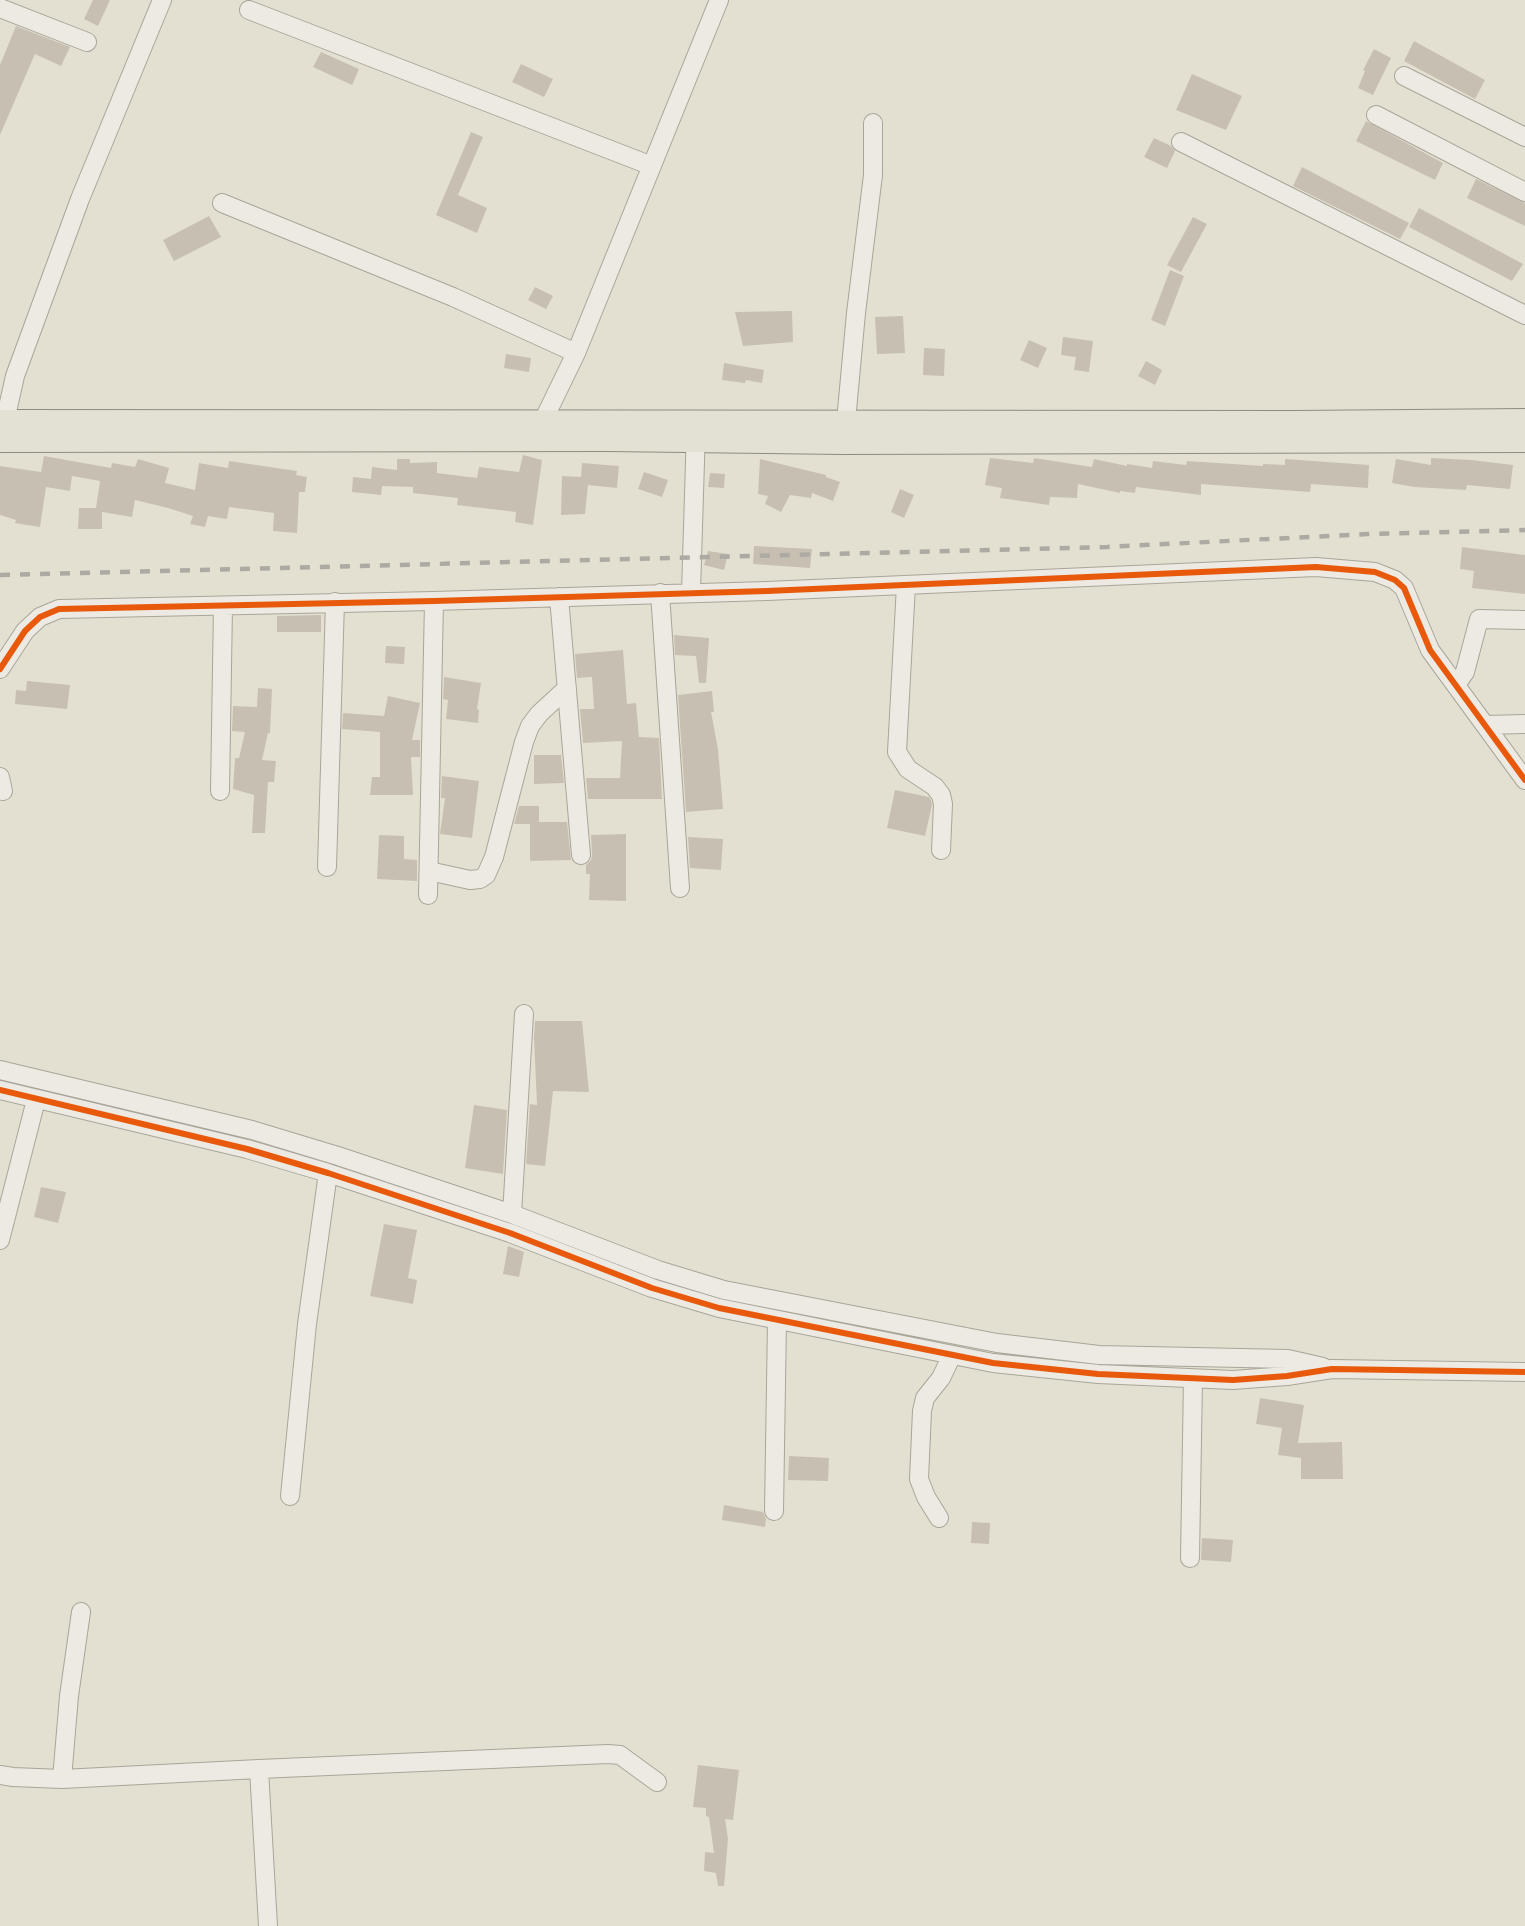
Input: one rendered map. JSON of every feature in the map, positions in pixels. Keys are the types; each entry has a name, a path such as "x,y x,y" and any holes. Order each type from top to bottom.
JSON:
{"main road":[{"path":"1,431 696,431 846,421 1525,420"},
{"path":"1,431 543,421 868,443 1525,441"}],"street":[{"path":"1,431 15,376 80,199 162,0"},
{"path":"543,421 576,353 719,0"},
{"path":"0,8 87,42"},
{"path":"249,10 652,166"},
{"path":"1404,76 1525,137"},
{"path":"1376,115 1525,192"},
{"path":"846,421 873,175 873,123"},
{"path":"1181,142 1525,315"},
{"path":"222,204 453,297 576,353"},
{"path":"691,592 696,431"},
{"path":"0,669 25,631 40,617 59,609 559,597 1316,567 1375,572 1395,580 1404,588 1430,650 1525,780"},
{"path":"906,585 897,752 908,769 935,787 940,795 943,804 941,850"},
{"path":"660,593 680,888"},
{"path":"559,597 581,855"},
{"path":"428,895 434,601"},
{"path":"327,867 334,602"},
{"path":"220,790 223,606"},
{"path":"1456,685 1465,672 1479,620 1525,620"},
{"path":"429,871 470,880 480,879 486,875 494,857 530,726 539,714 567,688"},
{"path":"1485,725 1525,724"},
{"path":"512,1214 524,1014"},
{"path":"0,1070 252,1130 338,1156 512,1214 658,1270 724,1290 985,1341 1099,1355 1288,1359 1332,1369"},
{"path":"0,1090 247,1149 328,1173 510,1233 652,1288 719,1308 993,1363 1098,1374 1233,1380 1287,1376 1332,1369 1525,1372"},
{"path":"0,1240 6,1187 36,1100"},
{"path":"290,1496 307,1324 328,1173"},
{"path":"774,1511 777,1321"},
{"path":"939,1518 926,1497 920,1479 922,1411 926,1398 941,1378 952,1355"},
{"path":"1190,1558 1193,1379"},
{"path":"62,1779 69,1696 81,1612"},
{"path":"0,1775 62,1779 608,1754 620,1755 657,1782"},
{"path":"259,1769 268,1926"}],"building":[{"path":"93,0 110,0 98,26 84,19"},
{"path":"16,26 70,47 61,66 35,54 0,135 0,65"},
{"path":"1414,41 1485,80 1475,99 1404,61"},
{"path":"1374,49 1391,58 1373,95 1358,88 1365,71 1363,70"},
{"path":"321,52 359,69 352,85 313,67"},
{"path":"521,64 553,79 544,97 512,82"},
{"path":"1192,74 1242,96 1226,130 1176,110"},
{"path":"1366,121 1443,163 1435,180 1356,141"},
{"path":"471,132 483,137 458,195 487,208 477,233 436,215"},
{"path":"1154,138 1171,146 1175,151 1167,168 1144,157"},
{"path":"1302,167 1409,223 1400,239 1293,186"},
{"path":"1476,179 1525,203 1525,226 1467,198"},
{"path":"1419,208 1523,264 1512,281 1409,227"},
{"path":"209,216 221,237 174,261 163,240"},
{"path":"1193,217 1207,224 1181,272 1167,265"},
{"path":"1170,270 1184,276 1165,326 1151,320"},
{"path":"535,287 553,296 546,309 528,300"},
{"path":"792,311 793,342 743,346 735,312"},
{"path":"903,316 905,353 877,354 875,317"},
{"path":"1063,337 1093,341 1089,372 1074,370 1076,357 1061,355"},
{"path":"1029,340 1047,348 1038,368 1020,360"},
{"path":"924,348 945,349 944,376 923,375"},
{"path":"506,354 531,358 529,372 504,368"},
{"path":"1146,361 1162,370 1155,385 1138,376"},
{"path":"724,363 764,370 762,383 722,380"},
{"path":"523,455 542,460 533,525 515,522 516,512 457,505 458,498 413,493 413,487 382,486 381,495 352,492 353,477 371,479 372,467 397,470 397,459 410,459 410,463 437,462 437,473 477,478 479,467 519,472"},
{"path":"44,456 111,468 112,463 135,467 138,459 169,468 165,483 195,490 199,463 228,468 229,461 297,471 296,475 307,477 305,492 299,492 297,533 273,531 274,513 229,507 227,519 208,516 205,527 190,524 193,516 135,500 132,517 102,512 102,529 78,529 79,508 96,508 100,481 72,476 70,491 46,487 40,527 15,523 16,520 0,515 0,466 41,472"},
{"path":"990,458 1033,463 1034,458 1092,467 1094,459 1127,466 1127,464 1152,468 1153,461 1186,465 1187,461 1263,466 1263,464 1285,465 1285,459 1369,465 1368,488 1311,484 1310,492 1201,484 1201,495 1136,487 1135,493 1120,491 1120,493 1078,484 1077,498 1050,497 1049,505 1000,498 1002,488 985,485"},
{"path":"1431,458 1513,465 1510,489 1467,485 1466,490 1415,487 1392,483 1396,459 1431,465"},
{"path":"760,459 826,475 840,482 833,501 812,493 811,498 790,495 781,512 765,504 768,496 758,494"},
{"path":"582,463 619,466 617,488 588,485 585,514 561,515 562,476 581,477"},
{"path":"644,472 668,480 662,497 638,489"},
{"path":"710,473 725,474 724,488 708,487"},
{"path":"900,489 914,495 904,518 891,512"},
{"path":"754,546 812,549 810,568 753,564"},
{"path":"1462,547 1525,555 1525,594 1472,588 1474,571 1460,569"},
{"path":"708,551 728,554 724,570 704,565"},
{"path":"321,615 321,632 277,632 277,616"},
{"path":"674,635 709,638 706,683 699,683 696,656 675,655"},
{"path":"386,646 405,647 404,664 385,663"},
{"path":"623,650 627,704 636,703 639,737 659,738 662,799 588,799 586,778 620,778 622,741 583,743 580,709 594,709 592,677 577,678 575,654"},
{"path":"444,677 481,683 477,709 479,710 478,723 446,719 448,700 443,699"},
{"path":"27,681 70,685 67,709 15,704 16,690 26,691"},
{"path":"258,688 272,689 270,733 268,733 262,760 276,761 274,782 268,782 265,833 252,833 254,795 233,789 235,758 239,758 245,732 232,731 233,706 257,707"},
{"path":"712,691 714,712 711,712 718,749 723,809 686,812 678,695"},
{"path":"388,696 420,703 412,740 420,740 420,757 411,757 413,795 370,795 372,777 380,777 380,732 342,729 343,713 384,716"},
{"path":"534,755 561,755 564,783 534,784"},
{"path":"442,776 479,781 472,838 440,834 445,798 441,798"},
{"path":"895,790 929,797 931,800 932,805 925,836 887,828"},
{"path":"519,806 539,806 539,822 567,822 571,860 530,861 530,824 514,824"},
{"path":"626,834 626,901 589,900 590,874 586,874 586,865 592,855 591,835"},
{"path":"379,835 404,836 404,859 417,860 417,881 377,879"},
{"path":"688,837 723,839 721,870 690,868"},
{"path":"535,1021 582,1021 589,1092 553,1091 545,1166 526,1164 530,1104 537,1105"},
{"path":"474,1105 507,1110 503,1174 465,1168"},
{"path":"41,1187 66,1192 58,1223 34,1217"},
{"path":"384,1224 417,1230 408,1278 417,1280 413,1304 370,1296"},
{"path":"508,1246 524,1252 519,1277 503,1274"},
{"path":"1260,1398 1304,1405 1298,1443 1342,1442 1343,1479 1301,1479 1301,1458 1278,1455 1282,1428 1256,1424"},
{"path":"789,1456 829,1458 828,1481 788,1480"},
{"path":"724,1505 763,1512 766,1519 765,1527 722,1520"},
{"path":"972,1522 990,1523 989,1544 971,1543"},
{"path":"1202,1538 1233,1540 1231,1562 1201,1560"},
{"path":"698,1765 739,1770 733,1820 725,1819 728,1839 724,1886 718,1886 716,1873 704,1871 705,1852 714,1853 706,1808 693,1807"}],"railway":[{"path":"0,575 1107,547 1367,534 1525,530"}],"cycle path":[{"path":"0,669 25,631 40,617 59,609 767,591 1316,567 1375,572 1395,580 1404,588 1430,650 1525,780"},
{"path":"0,1090 247,1149 328,1173 510,1233 652,1288 719,1308 993,1363 1098,1374 1233,1380 1287,1376 1332,1369 1525,1372"}]}
